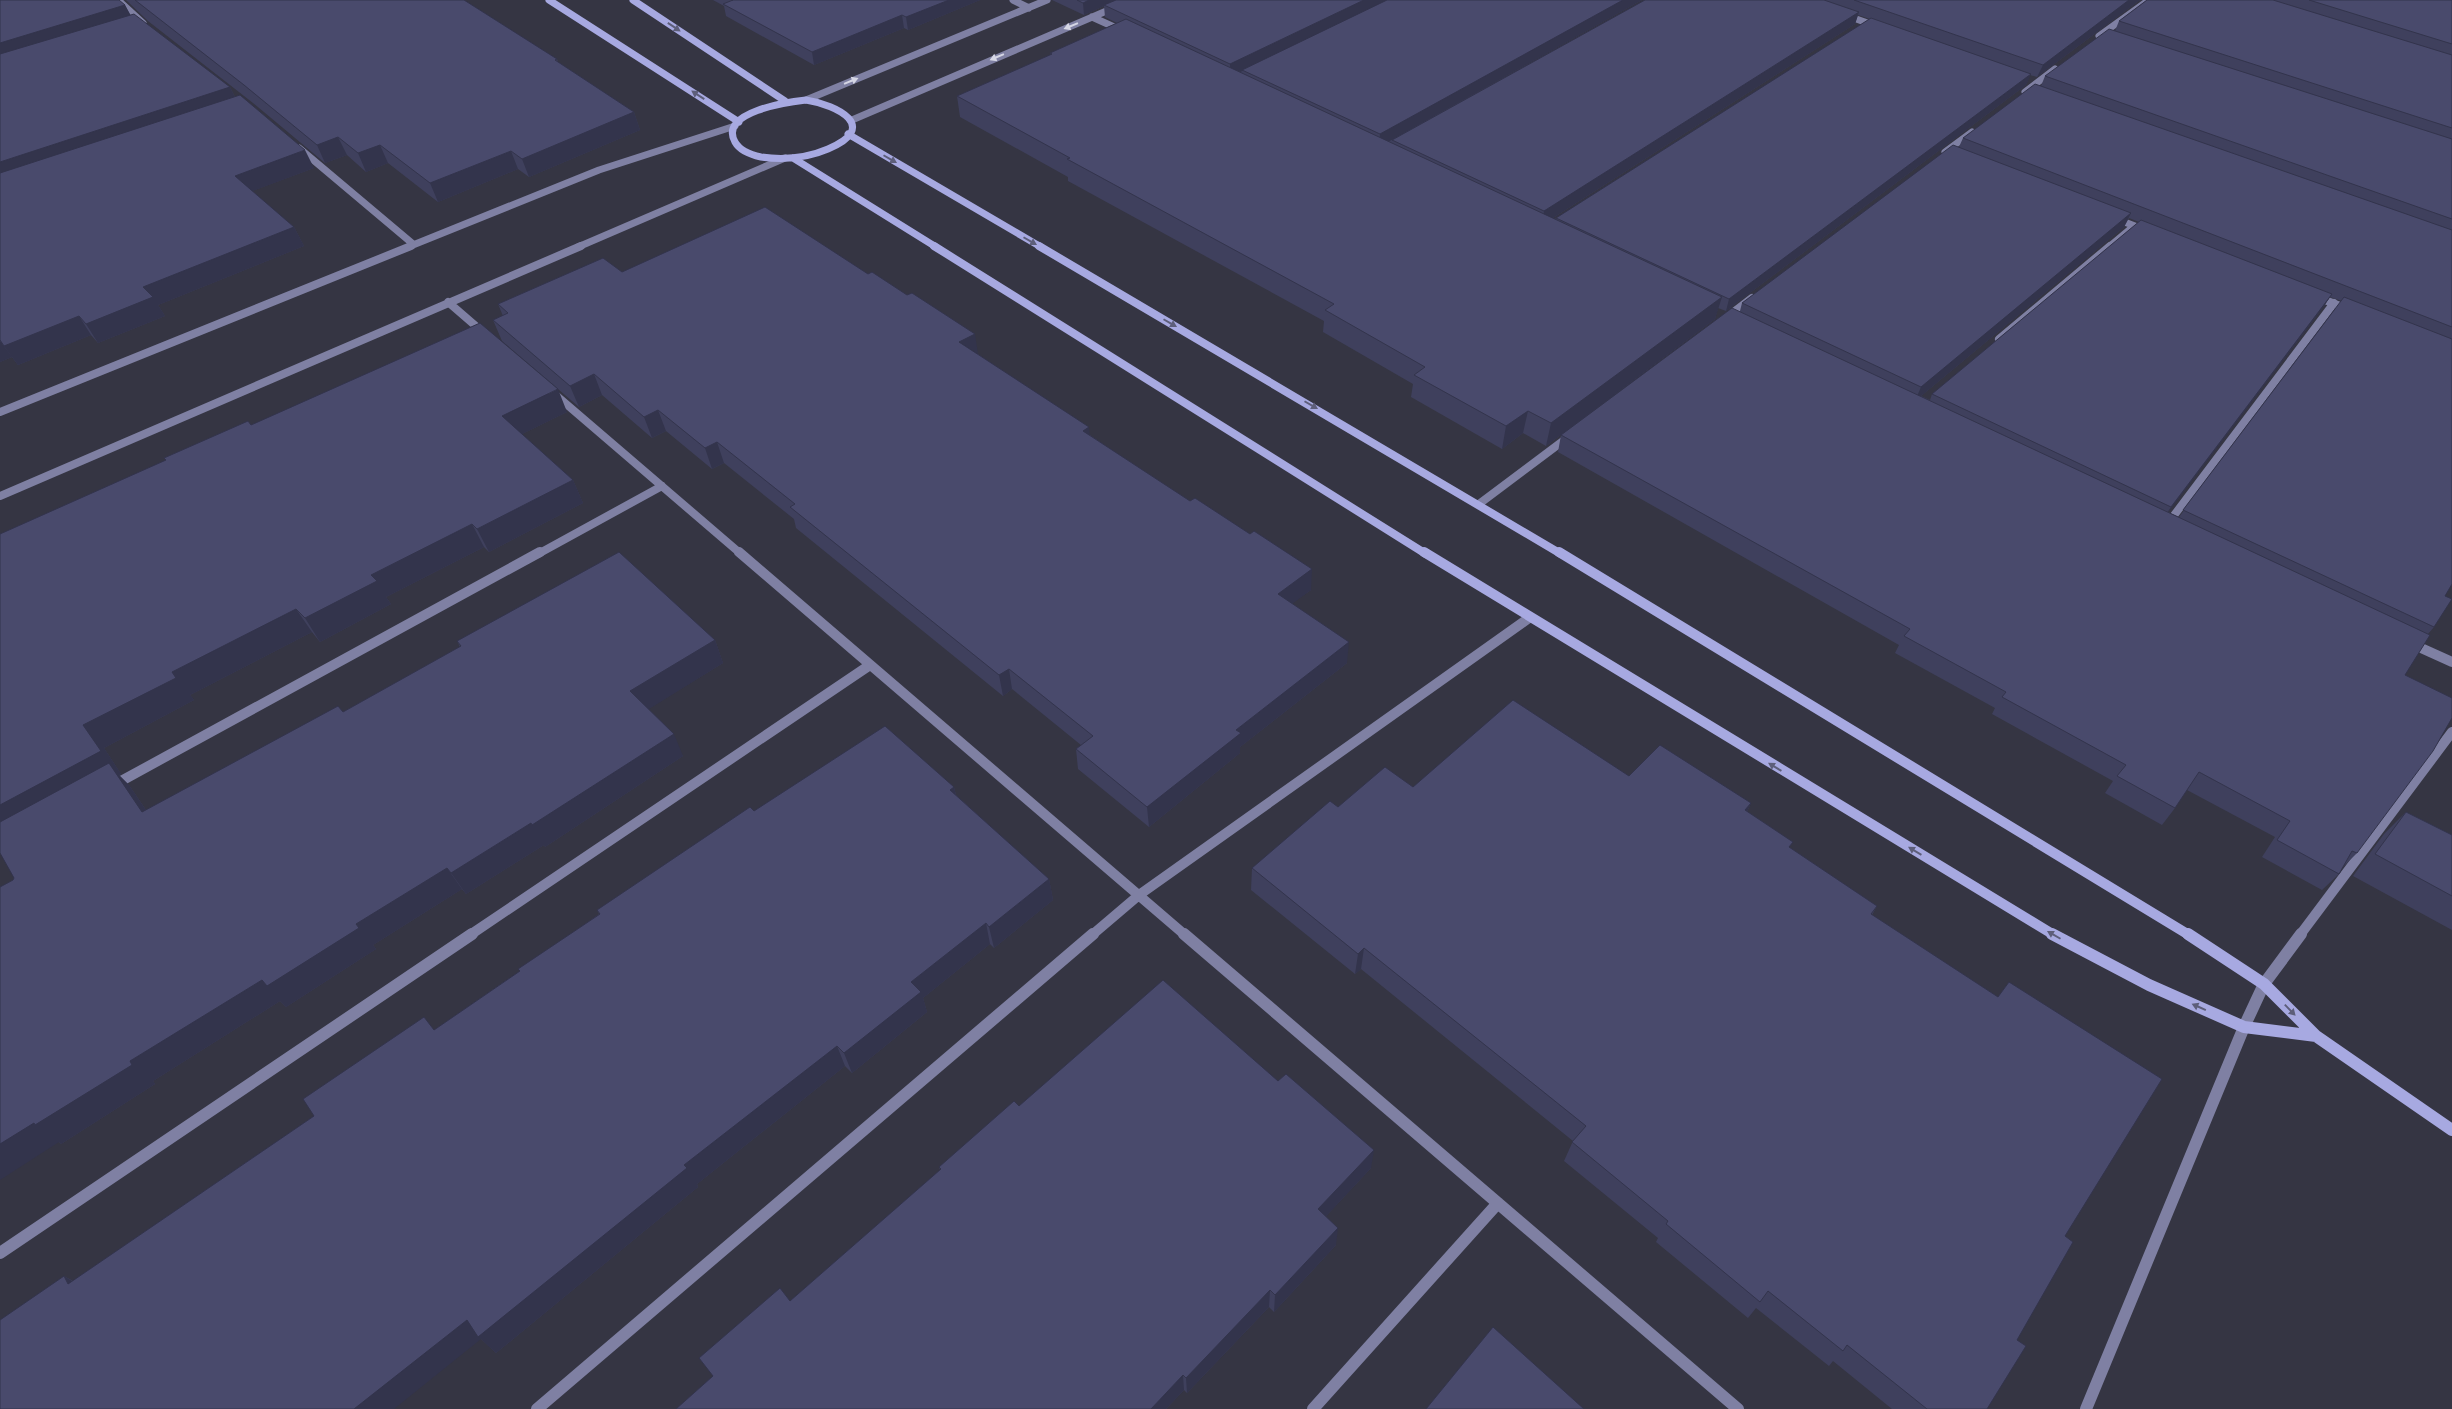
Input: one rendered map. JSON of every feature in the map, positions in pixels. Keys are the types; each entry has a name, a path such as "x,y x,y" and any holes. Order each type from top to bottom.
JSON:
{"street":[{"path":"118,0 153,31"},
{"path":"549,0 737,124"},
{"path":"633,0 785,101"},
{"path":"1013,0 1029,8"},
{"path":"806,100 1046,0"},
{"path":"852,120 1132,0"},
{"path":"2093,40 2149,0"},
{"path":"1839,13 1884,29"},
{"path":"1092,17 1127,33"},
{"path":"1858,28 1866,23"},
{"path":"136,28 145,25"},
{"path":"2100,35 2110,38"},
{"path":"2020,96 2065,62"},
{"path":"2028,80 2037,83"},
{"path":"2027,90 2037,94"},
{"path":"0,496 448,302 789,158 827,150 840,142 848,134 852,127 852,120 847,112 823,101 785,101 750,112 737,124 732,135 735,143 742,150 768,158 789,158 1529,618 2056,937 2149,984 2244,1027 2316,1036"},
{"path":"0,412 599,170 737,124"},
{"path":"1938,158 1976,130"},
{"path":"848,134 1479,504 2177,927 2264,984 2316,1036 2452,1130"},
{"path":"294,144 413,244"},
{"path":"1946,152 1955,156"},
{"path":"2107,215 2152,233"},
{"path":"1992,345 2134,226"},
{"path":"2307,293 2362,314"},
{"path":"1718,323 1757,294"},
{"path":"448,302 492,340"},
{"path":"2165,526 2334,304"},
{"path":"1717,314 1734,322"},
{"path":"544,384 1738,1409"},
{"path":"1479,504 1581,427"},
{"path":"104,790 662,486"},
{"path":"2156,522 2174,531"},
{"path":"537,1409 1138,895 1529,618"},
{"path":"2400,638 2452,662"},
{"path":"0,1253 870,665"},
{"path":"2086,1409 2244,1027 2264,984 2452,732"},
{"path":"1313,1409 1498,1203"}],"building":[{"path":"0,0 119,0 125,5 0,43"},
{"path":"135,0 464,0 557,59 555,60 634,112 522,159 511,151 430,183 380,145 358,153 338,137 317,145"},
{"path":"733,0 949,0 906,17 902,15 812,52 723,4"},
{"path":"1077,0 1089,0 1083,3"},
{"path":"1116,0 1364,0 1230,64 1104,5"},
{"path":"1387,0 1623,0 1380,134 1242,70"},
{"path":"1645,0 1824,0 1859,12 1544,211 1392,140"},
{"path":"1854,0 2129,0 2043,65"},
{"path":"2147,0 2273,0 2452,55 2452,128 2119,21"},
{"path":"2309,0 2452,0 2452,44"},
{"path":"134,14 230,87 0,162 0,54"},
{"path":"1871,18 2031,74 1729,299 1556,218"},
{"path":"1126,19 1722,297 1551,423 1528,411 1506,426 1414,375 1425,367 1325,310 1334,304 1067,159 1070,158 957,96"},
{"path":"2109,29 2452,139 2452,219 2045,76"},
{"path":"2035,84 2452,230 2452,327 1963,138"},
{"path":"240,95 305,150 235,176 294,227 143,287 153,297 86,324 79,316 4,346 0,340 0,173"},
{"path":"1953,145 2131,213 1921,387 1742,303"},
{"path":"765,207 868,274 872,272 907,295 912,293 975,334 959,342 1089,427 1083,431 1190,501 1195,498 1250,534 1254,531 1312,569 1278,594 1349,642 1236,730 1241,733 1147,807 1076,749 1093,736 1009,669 999,675 790,507 795,504 717,442 705,448 658,410 644,417 594,374 570,386 493,320 508,313 498,304 603,258 622,272"},
{"path":"2141,220 2332,294 2171,507 1932,394"},
{"path":"2344,297 2452,339 2452,584 2445,596 2452,599 2434,627 2183,510"},
{"path":"1732,308 2430,635 2405,675 2452,698 2452,718 2433,751 2357,853 2352,851 2339,874 2277,840 2290,821 2199,772 2175,808 2117,776 2126,765 2002,697 2006,692 1904,636 1910,629 1561,435"},
{"path":"480,323 558,389 502,416 573,480 477,529 472,524 371,575 377,581 305,618 296,609 172,672 176,678 83,725 101,751 0,805 0,534 248,421 251,425"},
{"path":"619,552 715,640 630,691 674,734 532,825 531,823 451,873 447,868 356,924 359,928 267,986 262,980 130,1061 132,1065 35,1125 34,1123 0,1144 0,887 14,878 0,853 0,822 109,763 142,812 338,706 343,712 461,646 457,641"},
{"path":"1513,700 1629,776 1660,745 1751,803 1745,810 1793,842 1789,847 1877,906 1871,914 1998,997 2009,982 2162,1079 2065,1236 2073,1242 2017,1340 2026,1346 1987,1409 1927,1409 1847,1345 1843,1351 1768,1291 1760,1302 1666,1224 1668,1221 1572,1142 1586,1126 1364,948 1358,954 1252,868 1330,801 1338,807 1385,767 1413,787"},
{"path":"885,726 954,787 950,790 1049,879 989,927 986,923 911,982 921,992 844,1053 837,1046 684,1165 687,1168 478,1337 467,1320 354,1409 0,1409 0,1320 64,1276 68,1284 314,1116 303,1099 424,1017 434,1030 520,971 518,969 600,914 597,910 750,807 754,811"},
{"path":"2406,812 2452,835 2452,896 2375,854"},
{"path":"1163,980 1278,1081 1286,1074 1374,1150 1318,1209 1338,1228 1275,1295 1270,1290 1186,1378 1183,1375 1151,1409 676,1409 713,1376 699,1358 780,1288 790,1301 941,1169 939,1167 1014,1101 1019,1106"},
{"path":"1493,1327 1584,1409 1426,1409"}]}
